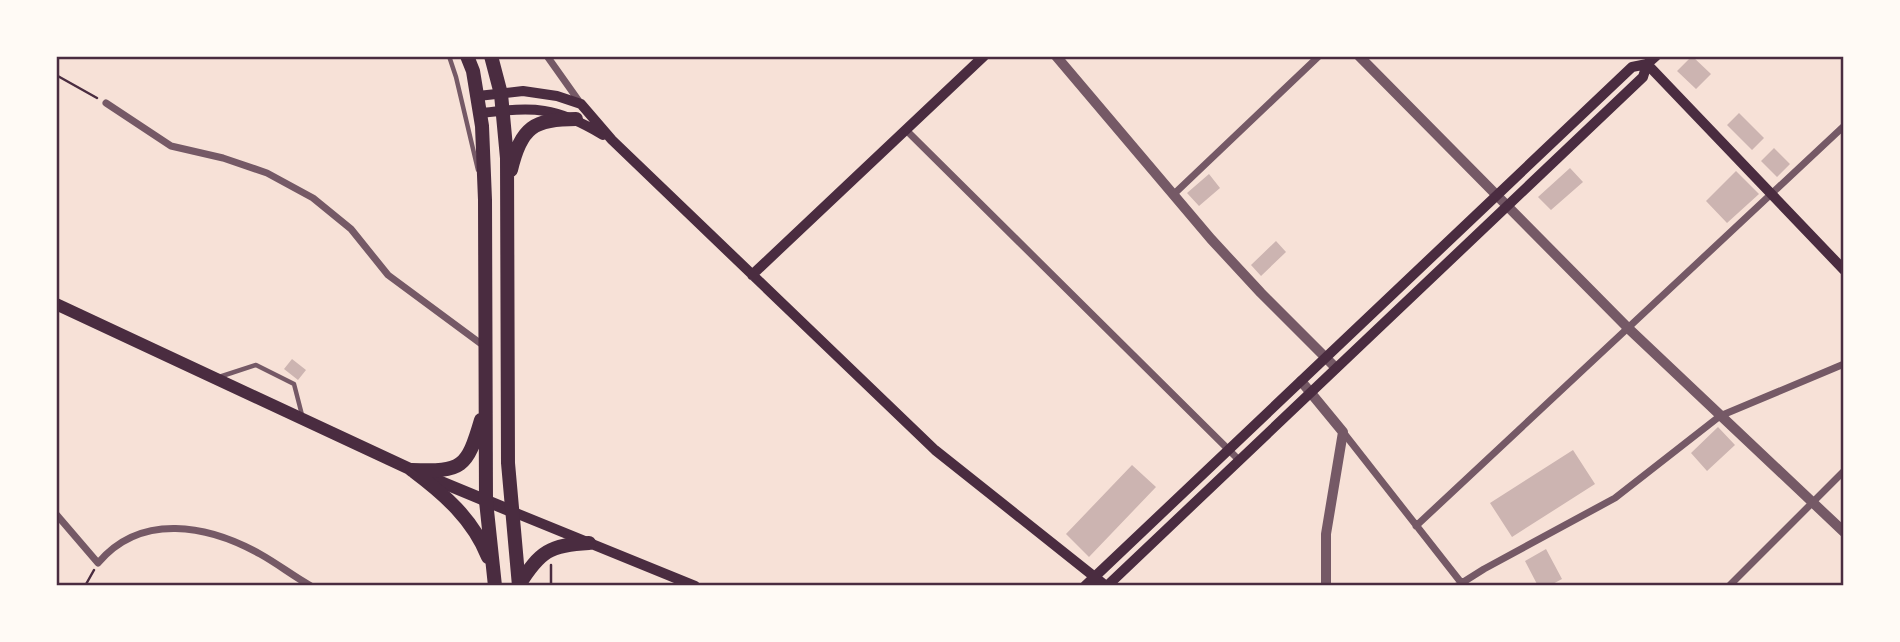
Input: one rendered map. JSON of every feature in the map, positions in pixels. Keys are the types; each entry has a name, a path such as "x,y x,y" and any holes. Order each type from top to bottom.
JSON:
{"highway":[{"path":"467,56 473,71 481,113 485,200 486,500 495,579"},
{"path":"491,56 503,110 508,199 508,463 519,585"},
{"path":"508,199 511,167 520,143 531,128 538,122 550,119 576,119"},
{"path":"412,470 443,471 455,469 462,463 473,444 485,405"},
{"path":"412,470 440,491 466,517 484,547 495,579"},
{"path":"519,585 534,561 544,552 562,544 589,543"}],"main road":[{"path":"752,275 984,56"},
{"path":"478,96 540,92 581,104 612,140 935,450 1106,586 1643,77 1648,59"},
{"path":"1085,586 1632,67 1648,59"},
{"path":"1648,59 1844,270"},
{"path":"481,113 534,109 576,119 612,140"},
{"path":"56,304 412,470 694,586"}],"street":[{"path":"547,56 581,104"},
{"path":"1056,56 1211,239 1336,368"},
{"path":"1174,194 1319,56"},
{"path":"1359,56 1628,328 1844,532"},
{"path":"106,103 172,146 223,158 267,173 313,198 352,229 388,275 485,346"},
{"path":"1416,526 1844,127"},
{"path":"906,130 1239,460"},
{"path":"1301,381 1461,585 1615,498 1720,416 1844,364"},
{"path":"1326,586 1326,534 1343,432"},
{"path":"1729,586 1844,471"},
{"path":"56,514 98,564 108,551 133,535 180,528 232,540 262,555 311,586"}],"lane":[{"path":"449,56 485,200"},
{"path":"215,378 256,365 294,384 304,419"}],"path":[{"path":"56,75 106,103"},
{"path":"85,586 98,564"}],"building":[{"path":"1692,56 1711,74 1696,89 1677,71"},
{"path":"1739,113 1764,138 1752,150 1727,125"},
{"path":"1774,148 1790,164 1777,177 1761,161"},
{"path":"1570,168 1583,182 1551,210 1538,197"},
{"path":"1736,171 1759,194 1727,223 1706,201"},
{"path":"1209,174 1220,188 1199,206 1187,193"},
{"path":"1276,241 1286,252 1261,276 1251,265"},
{"path":"292,359 306,370 298,380 284,369"},
{"path":"1718,427 1735,445 1707,471 1691,453"},
{"path":"1573,450 1595,484 1512,537 1490,503"},
{"path":"1132,465 1156,487 1089,557 1066,534"},
{"path":"1546,549 1562,579 1549,586 1538,586 1525,561"}]}
